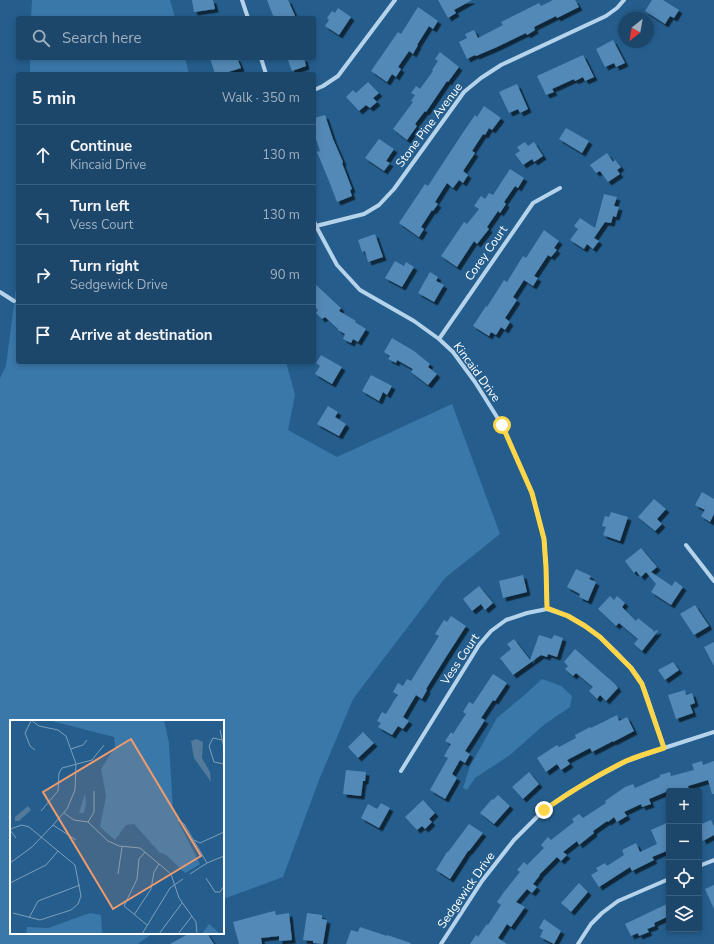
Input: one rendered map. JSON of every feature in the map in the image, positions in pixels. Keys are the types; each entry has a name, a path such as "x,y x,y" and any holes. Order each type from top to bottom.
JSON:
{"street":[{"path":"242,0 247,16"},
{"path":"316,89 324,86 338,76 395,0"},
{"name":"Stone Pine Avenue","path":"316,226 364,214 380,204 394,189 464,92 481,78 501,65 606,16 618,8 624,0"},
{"path":"262,60 265,72"},
{"name":"Corey Court","path":"439,339 533,203 560,188"},
{"name":"Kincaid Drive","path":"316,226 337,264 360,290 414,321 439,339 453,352 475,382 502,425 532,493 544,539 547,608"},
{"path":"0,292 14,301"},
{"path":"686,545 714,581"},
{"path":"547,608 568,616 585,626 600,637 631,668 642,684 664,748"},
{"name":"Vess Court","path":"401,771 479,645 491,631 506,620 547,608"},
{"name":"Sedgewick Drive","path":"441,944 482,880 514,840 544,810 576,789 627,760 714,732"},
{"path":"702,865 714,860"},
{"path":"578,944 591,924 602,913 618,901 666,880"}],"shaded area":[{"path":"32,0 170,0 174,16 31,16"},
{"path":"30,60 186,60 188,72 30,72"},
{"path":"16,288 16,364 287,364 295,395 288,430 337,457 452,404 500,534 445,578 353,699 319,780 283,877 224,899 224,720 10,720 10,934 152,934 138,944 0,944 0,378 6,366"},
{"path":"542,679 561,686 572,696 570,707 545,724 510,755 475,778 467,790 463,788 470,766 497,718"}],"building":[{"path":"192,0 213,0 215,9 194,12"},
{"path":"267,0 288,0 295,16 273,16"},
{"path":"438,0 472,0 454,10 456,13 448,18"},
{"path":"553,0 575,0 579,7 534,27 535,30 527,35 526,33 467,59 459,42 467,38 465,34 474,30 478,38 503,25 501,22 539,3 541,6"},
{"path":"652,0 663,0 679,10 674,18 670,16 665,24 654,17 654,12 645,11"},
{"path":"418,7 438,21 433,29 429,26 413,54 409,51 398,67 401,69 396,77 392,74 387,82 371,71 398,32 401,34"},
{"path":"338,8 351,17 339,35 325,26 329,20 327,18 332,11 335,13"},
{"path":"613,40 625,63 616,67 614,63 605,67 596,49"},
{"path":"440,52 459,67 448,82 447,81 426,112 425,111 415,124 417,126 407,140 393,129 413,102 411,101 415,95 411,93 416,86 420,89 433,71 432,70 438,61 435,59"},
{"path":"583,55 594,77 585,81 583,77 575,81 574,79 552,89 554,92 546,95 537,76"},
{"path":"211,60 238,60 241,68 228,72 214,72"},
{"path":"288,60 304,60 306,66 292,71"},
{"path":"368,82 379,93 373,98 377,102 370,108 366,105 359,111 346,97 353,90 356,93"},
{"path":"517,84 528,109 520,113 518,109 509,113 499,92"},
{"path":"484,106 501,118 492,130 489,128 485,135 483,134 472,151 475,153 463,171 468,175 463,183 459,180 453,188 447,183 435,202 438,204 433,211 432,210 421,227 424,229 419,237 399,223 425,184 428,186 475,115 477,117"},
{"path":"325,115 352,189 350,190 352,196 337,202 317,152 320,151 316,139 316,117"},
{"path":"566,128 589,141 582,153 559,139"},
{"path":"379,139 394,149 386,161 390,163 384,171 365,158"},
{"path":"525,142 528,146 534,142 543,156 534,162 532,159 523,165 515,154 520,151 517,147"},
{"path":"607,153 613,162 615,160 621,167 617,170 620,174 608,182 600,171 596,173 590,165"},
{"path":"510,169 524,178 518,188 515,186 504,202 506,204 500,213 498,211 487,227 489,229 477,244 474,241 457,267 441,256 464,222 467,224 479,209 474,206 481,196 485,199 489,193 493,195"},
{"path":"604,194 617,197 614,206 619,207 616,217 613,216 611,223 605,222 594,238 599,241 593,249 587,244 584,249 570,240 578,229 574,226 580,218 595,228"},
{"path":"544,230 559,241 554,248 557,250 551,257 548,255 534,276 538,278 533,286 524,280 513,297 517,300 505,318 510,322 505,330 501,327 496,335 491,332 489,336 473,326 504,280 507,282 523,256 526,258"},
{"path":"375,234 383,257 368,262 365,251 362,252 358,240"},
{"path":"395,261 404,266 406,262 414,267 402,287 385,278"},
{"path":"430,272 438,277 436,281 444,285 434,302 418,293"},
{"path":"316,285 341,308 339,311 366,329 358,342 353,339 351,343 343,339 345,334 338,330 325,317 322,319 316,313 318,310 316,308"},
{"path":"392,338 414,351 430,364 428,367 437,374 428,385 411,372 413,369 397,360 396,363 388,359 390,356 384,352"},
{"path":"321,355 342,367 332,384 315,374 320,366 316,363"},
{"path":"371,375 392,386 387,395 383,392 379,401 362,391"},
{"path":"328,406 338,412 335,417 346,424 339,436 317,424"},
{"path":"702,492 714,499 714,514 710,522 701,516 705,510 695,505"},
{"path":"654,499 666,509 657,519 662,524 655,531 638,517"},
{"path":"611,512 628,517 620,541 603,535 606,527 602,526 605,516 609,517"},
{"path":"641,548 657,567 651,572 672,586 675,581 683,587 671,605 651,592 656,584 646,572 641,577 636,571 634,573 625,561"},
{"path":"576,569 591,576 589,579 596,582 588,601 579,597 580,594 567,587"},
{"path":"523,575 527,592 503,598 499,581"},
{"path":"479,586 493,603 485,610 481,604 472,611 463,599"},
{"path":"610,596 614,600 617,596 625,603 622,607 636,621 638,618 654,631 652,633 657,630 658,631 642,651 634,644 638,639 619,623 616,626 598,609"},
{"path":"695,605 709,626 694,635 680,614"},
{"path":"451,616 466,626 426,689 427,690 422,699 416,695 403,717 409,721 403,729 398,726 392,735 378,727 381,723 377,721 382,712 386,714 398,695 393,692 398,683 403,686 407,679 411,681 439,636 435,634 444,620 447,622"},
{"path":"539,635 552,639 554,635 563,638 557,657 548,654 547,657 541,655 513,675 500,658 511,649 507,644 514,639 530,660"},
{"path":"714,642 714,666 704,647"},
{"path":"575,649 618,688 606,701 600,695 597,699 589,691 593,687 576,673 573,676 565,669 568,666 564,662"},
{"path":"673,662 679,670 665,680 658,670"},
{"path":"493,674 507,683 481,718 485,720 465,751 470,754 465,763 460,760 452,774 457,778 445,799 430,790 448,758 444,756 451,744 445,741 451,732 453,734 466,714 463,712 469,702 473,704"},
{"path":"685,690 686,695 692,693 695,703 690,705 693,713 676,719 668,695"},
{"path":"617,715 619,721 627,717 634,731 592,752 590,748 567,760 570,764 561,770 557,764 546,772 537,758 557,745 559,747 576,738 575,735"},
{"path":"363,732 374,743 358,758 348,747"},
{"path":"702,761 703,765 714,761 714,794 712,794 708,780 688,786 688,788 666,788 666,792 649,799 651,804 642,807 641,804 624,812 627,816 617,822 614,817 608,822 607,821 593,831 594,833 579,845 577,841 563,852 567,855 561,861 557,857 539,875 533,884 537,887 532,893 527,889 516,902 525,907 511,927 507,924 498,938 507,944 470,944 476,935 478,937 487,924 488,925 501,905 497,902 520,872 517,870 524,862 527,865 544,848 541,845 548,837 551,840 574,822 572,819 579,814 583,818 606,803 605,801 625,787 633,784 635,788 660,777 660,775 670,772 671,776 694,770 692,764"},
{"path":"346,770 366,772 361,796 343,794"},
{"path":"529,772 539,784 523,799 512,787"},
{"path":"498,795 510,806 494,824 480,813 492,799 493,800"},
{"path":"423,800 435,813 429,819 432,822 425,829 422,826 417,830 405,817"},
{"path":"381,803 390,808 379,828 361,818 368,804 377,809"},
{"path":"711,820 714,826 714,835 703,841 702,839 702,824"},
{"path":"666,823 666,851 652,857 654,860 632,871 630,867 599,887 591,875 598,871 596,868 605,863 607,866 624,855 622,850 636,843 640,852 657,844 651,830"},
{"path":"469,824 483,833 468,851 450,879 436,870 447,852"},
{"path":"579,883 588,892 571,912 561,903"},
{"path":"714,885 714,909 705,889"},
{"path":"666,904 666,917 654,923 655,926 647,929 649,932 639,936 638,933 631,936 625,924"},
{"path":"275,911 276,915 289,913 292,940 279,941 279,936 261,938 262,944 239,944 233,922"},
{"path":"307,913 322,915 322,919 327,920 323,944 303,940"},
{"path":"544,919 561,931 554,944 540,937 543,930 539,928"},
{"path":"360,927 411,943 346,944 351,930 358,932"},
{"path":"188,934 208,934 214,944 170,944"}],"route":[{"path":"502,425 532,493 544,539 547,608 568,616 585,626 600,637 631,668 642,684 664,748 627,760 570,792 544,810"}]}
